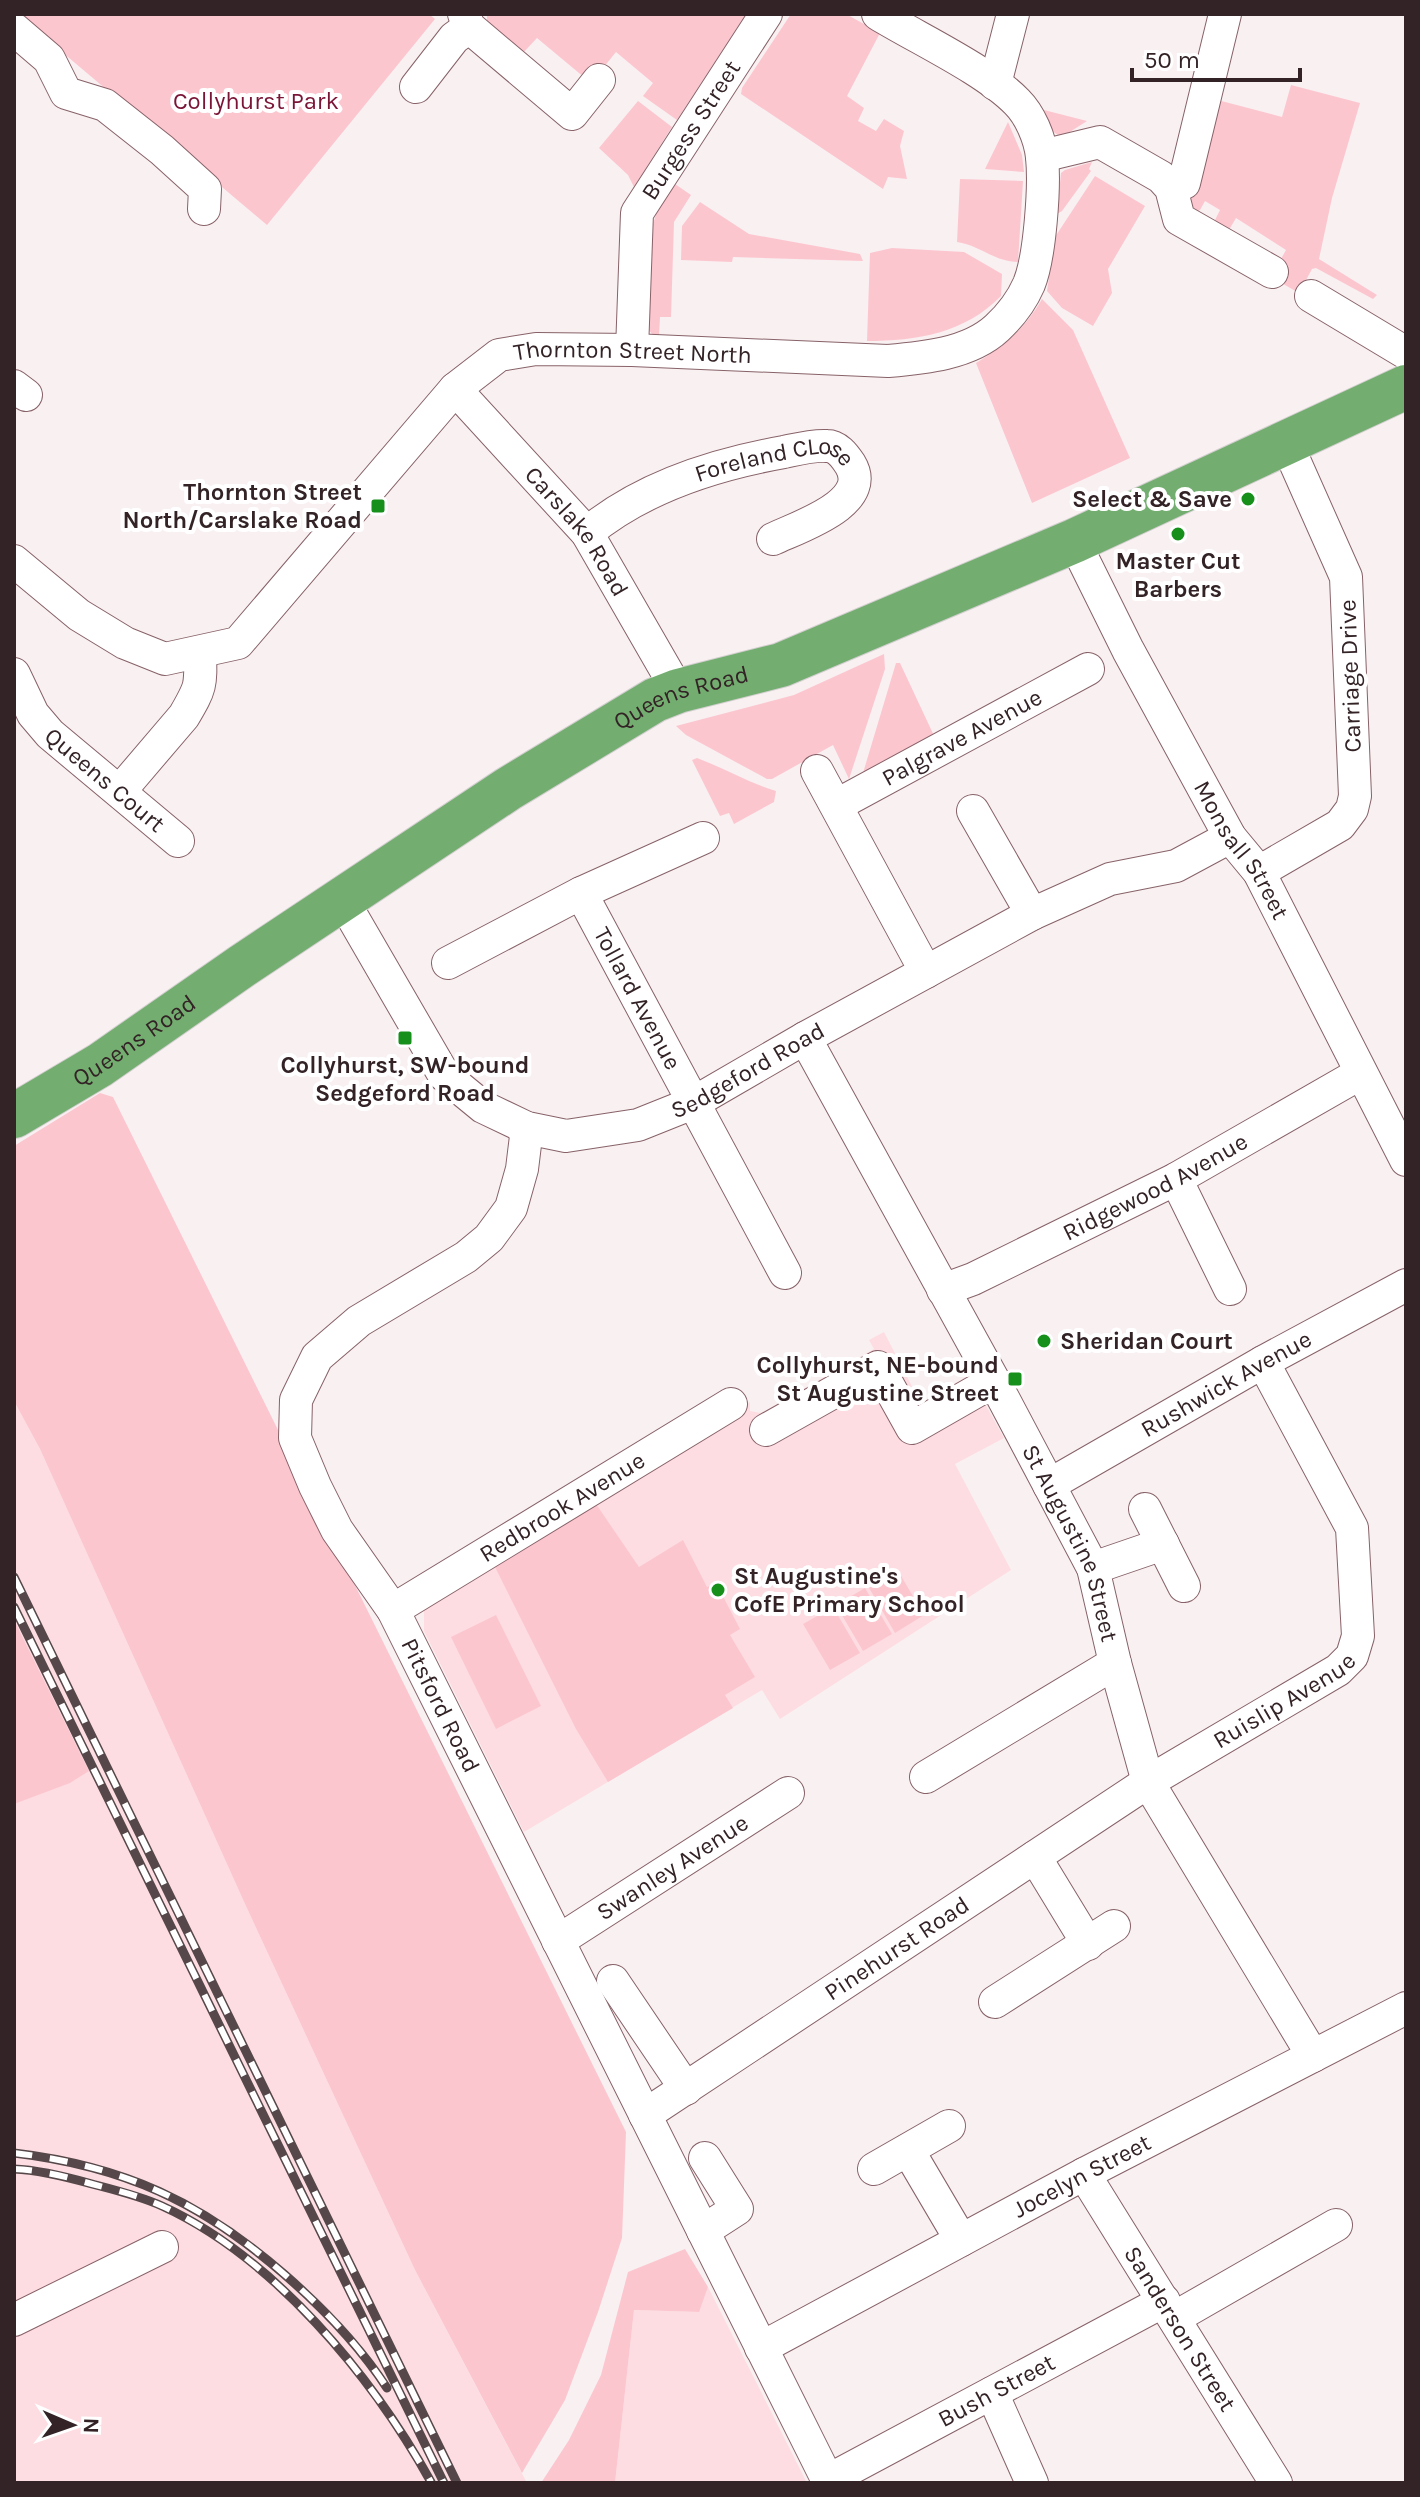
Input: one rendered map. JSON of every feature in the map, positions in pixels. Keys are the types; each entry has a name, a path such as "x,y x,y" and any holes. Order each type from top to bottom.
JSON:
{"highway":[{"name":"Queens Road","path":"14,1116 100,1065 342,899 584,741 655,700 678,691 781,665 1074,541 1406,387"}],"street":[{"name":"Burgess Street","path":"632,350 637,213 766,14"},
{"name":"Thornton Street North","path":"14,561 79,615 125,643 165,659 200,653 238,643 455,389 499,355 536,349 632,350 888,361 927,358 963,347 994,330 1015,308 1029,284 1036,262 1042,156 1034,128 1018,103 995,84 878,14"},
{"path":"995,84 1013,14"},
{"path":"1171,188 1184,183 1225,14"},
{"path":"416,87 466,21 572,114 599,80"},
{"path":"14,29 49,59 66,93 105,105 205,189 204,209"},
{"path":"1042,156 1100,142 1161,177 1171,188 1179,219 1272,272"},
{"path":"1311,296 1406,353"},
{"name":"Carslake Road","path":"455,389 587,533 678,691"},
{"name":"Carriage Drive","path":"1259,872 1340,825 1352,809 1355,796 1346,577 1286,442"},
{"name":"Foreland CLose","path":"587,533 604,519 668,486 734,461 816,446 831,446 844,455 853,469 854,482 848,500 773,539"},
{"name":"Monsall Street","path":"1074,541 1128,650 1230,837 1259,872 1406,1160"},
{"path":"120,791 184,716 201,685 200,653"},
{"name":"Palgrave Avenue","path":"837,805 1088,669"},
{"name":"Queens Court","path":"14,674 33,714 50,734 178,841"},
{"path":"817,771 926,972"},
{"path":"973,811 1032,914"},
{"name":"Sedgeford Road","path":"342,899 444,1075 483,1107 527,1128 566,1136 638,1125 693,1103 1032,914 1110,879 1176,866 1230,837"},
{"path":"448,963 581,893 703,838"},
{"name":"Tollard Avenue","path":"581,893 785,1273"},
{"name":"St Augustine Street","path":"805,1038 1093,1568 1148,1782 1313,2056"},
{"name":"Ridgewood Avenue","path":"943,1290 973,1279 1176,1179 1361,1073"},
{"name":"Pitsford Road","path":"527,1128 522,1169 511,1208 489,1238 466,1257 359,1321 317,1357 296,1400 295,1438 337,1530 393,1610 828,2482"},
{"path":"1176,1179 1230,1289"},
{"name":"Rushwick Avenue","path":"1049,1485 1263,1362 1406,1285"},
{"name":"Ruislip Avenue","path":"1148,1782 1338,1670 1356,1647 1354,1540 1349,1519 1263,1362"},
{"path":"766,1430 878,1367 912,1428 994,1381"},
{"name":"Redbrook Avenue","path":"393,1610 731,1404"},
{"path":"1145,1509 1184,1586"},
{"path":"1093,1568 1163,1544"},
{"path":"926,1777 1115,1663"},
{"name":"Pinehurst Road","path":"645,2115 1148,1782"},
{"name":"Swanley Avenue","path":"558,1941 788,1793"},
{"path":"1035,1857 1088,1944"},
{"path":"995,2002 1114,1926"},
{"path":"613,1981 686,2089"},
{"name":"Jocelyn Street","path":"761,2348 1084,2174 1406,2008"},
{"path":"874,2169 949,2126"},
{"path":"908,2150 961,2240"},
{"path":"703,2231 737,2209 705,2158"},
{"name":"Sanderson Street","path":"1084,2174 1276,2483"},
{"name":"Bush Street","path":"828,2482 992,2393 1169,2310 1336,2225"},
{"path":"18,2308 162,2247"},
{"path":"992,2393 1032,2483"}],"shaded area":[{"name":"St Augustine's CofE Primary School","path":"884,1332 921,1404 969,1375 1004,1438 955,1464 1011,1570 780,1719 762,1690 524,1832 424,1631 424,1610 750,1402 750,1411 761,1413 874,1349 869,1340"},
{"path":"14,1401 40,1449 245,1904 415,2270 527,2483 14,2483"},
{"path":"708,2287 807,2483 615,2483 634,2310 698,2312"}],"green space":[{"name":"Collyhurst Park","path":"17,14 429,14 435,19 267,225"},
{"path":"487,14 746,14 677,120 643,96 653,83 616,52 591,83 537,38 523,53 487,21"},
{"path":"791,14 846,14 880,33 847,96 864,108 858,121 876,131 884,119 904,131 900,146 907,179 888,177 883,189 741,94"},
{"path":"1291,85 1360,103 1332,198 1319,259 1377,295 1373,299 1316,268 1312,269 1299,293 1271,277 1286,250 1236,218 1226,235 1213,224 1220,210 1205,201 1195,213 1188,211 1188,184 1210,98 1282,117"},
{"path":"638,101 672,127 634,187 628,175 599,148"},
{"path":"1044,110 1087,121 1065,135 1058,135 1052,131"},
{"path":"1008,122 1022,155 1024,172 985,169"},
{"path":"1092,162 1091,171 1057,214 1061,173"},
{"path":"1095,176 1145,206 1108,269 1112,293 1093,326 1062,308 1047,291 1055,237"},
{"path":"960,179 1023,181 1018,262 957,242"},
{"path":"675,184 691,195 674,222 671,317 660,317 659,335 652,334 648,329 653,224 657,211"},
{"path":"700,202 749,234 860,254 863,261 733,257 732,262 681,260 682,226"},
{"path":"892,248 964,252 1002,274 1001,296 972,319 939,332 922,337 867,341 870,253"},
{"path":"1042,299 1073,330 1130,458 1032,503 976,363 1013,336"},
{"path":"884,654 885,669 849,779 833,745 767,779 686,735 676,726 794,695"},
{"path":"896,663 900,663 936,740 860,783"},
{"path":"697,758 776,791 774,802 734,824 729,813 720,816 692,760"},
{"path":"100,1093 113,1097 626,2132 622,2238 565,2400 522,2473 415,2270 245,1904 40,1449 14,1401 14,1146"},
{"path":"594,1501 639,1567 683,1540 707,1587 716,1583 740,1629 730,1635 755,1677 725,1695 733,1708 608,1782 576,1729 494,1565"},
{"path":"897,1569 924,1615 895,1633 868,1586"},
{"path":"865,1588 892,1634 863,1651 836,1605"},
{"path":"833,1607 860,1653 830,1670 803,1624"},
{"path":"496,1615 541,1706 496,1729 451,1637"},
{"path":"14,1620 89,1771 70,1783 14,1804"},
{"path":"685,2249 708,2287 699,2312 634,2310 615,2483 541,2483 569,2440 601,2375 628,2272"}],"railway":[{"path":"14,1577 457,2483"},
{"path":"14,1607 444,2483"},
{"path":"14,2153 91,2167 126,2178 159,2191 222,2227 313,2300 352,2342 387,2388"},
{"path":"14,2169 63,2176 154,2202 203,2228 243,2256 281,2288 349,2362 380,2401 431,2482"}],"place":[{"name":"Select & Save","path":"1248,499"},
{"name":"Thornton Street North/Carslake Road","path":"378,506"},
{"name":"Master Cut Barbers","path":"1178,534"},
{"name":"Collyhurst, SW-bound Sedgeford Road","path":"405,1038"},
{"name":"Sheridan Court","path":"1044,1341"},
{"name":"Collyhurst, NE-bound St Augustine Street","path":"1015,1379"},
{"name":"St Augustine's CofE Primary School","path":"718,1590"}]}
